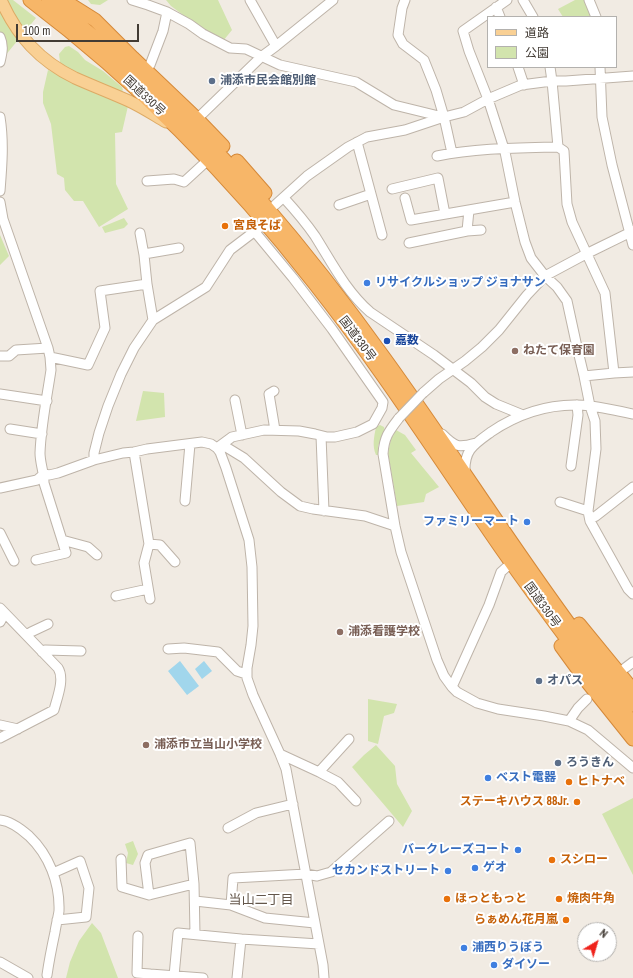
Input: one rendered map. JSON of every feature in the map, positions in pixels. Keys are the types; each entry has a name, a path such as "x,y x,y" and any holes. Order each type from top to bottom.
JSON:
{"highway":[{"name":"国道330号","path":"30,0 83,34 139,77 225,160 302,249 365,331 423,413 464,474 508,547 596,678 633,723"},
{"name":"国道330号","path":"48,0 209,159 266,223 317,287 508,547 593,657 633,705"},
{"path":"63,0 95,20 197,119 253,178 280,201 302,249"},
{"path":"508,547 510,564 544,622 585,679 633,739"},
{"path":"508,547 556,595 633,690"}],"main road":[{"path":"1,0 16,28 32,48 43,58 74,78 128,100 176,126"},
{"path":"74,0 95,20"}],"street":[{"path":"132,0 148,4 167,12 203,34 230,48 246,49 280,65 356,82 394,105 444,117"},
{"path":"250,0 276,46"},
{"path":"197,119 261,57 333,0"},
{"path":"405,0 402,8 398,35 403,44 424,60 436,90 452,153"},
{"path":"507,0 463,31 469,51 488,99 504,149 525,242 532,258 545,276 567,301 576,348 595,421 596,449 589,515 628,589 633,594"},
{"path":"523,0 532,16"},
{"path":"589,0 596,16"},
{"path":"496,7 500,16"},
{"path":"150,65 163,31 167,12"},
{"path":"0,37 3,48 0,62"},
{"path":"518,68 524,85"},
{"path":"550,68 558,147"},
{"path":"600,68 602,117 612,165 631,231 633,245"},
{"path":"523,416 496,404 485,397 471,383 370,312 355,298 314,235 280,201 307,176 348,147 367,137 405,130 464,112 488,99 524,85 552,81 633,76"},
{"path":"0,117 3,142 0,191"},
{"path":"357,142 382,235"},
{"path":"437,156 452,153 504,149 558,147 564,151 567,204 572,222 605,293 614,373"},
{"path":"147,181 174,179 184,182 209,159"},
{"path":"392,189 438,178 445,214"},
{"path":"339,205 371,194"},
{"path":"405,198 411,220 515,202"},
{"path":"0,202 3,219 49,353 51,370 42,434 40,462 41,470 44,474 44,483 62,540 70,552 36,560"},
{"path":"467,231 470,210"},
{"path":"94,460 94,453 99,433 121,374 134,348 153,320 206,287 230,250 266,223"},
{"path":"409,243 467,231 481,230"},
{"path":"631,231 545,276 527,295 499,330 470,357 452,369 423,393 399,418 386,436 383,454 395,526 401,552 437,660 444,676 452,687 457,692 477,703 498,709 569,721 588,730 633,768"},
{"path":"217,448 232,438 264,430 299,431 327,437 335,437 357,432 373,424 382,408 383,402 332,329 255,232"},
{"path":"140,233 153,320"},
{"path":"144,254 179,248"},
{"path":"0,356 9,356 16,350 49,353 88,365 105,328 100,291 147,284"},
{"path":"584,376 633,372"},
{"path":"274,391 269,394 275,430"},
{"path":"0,394 47,401"},
{"path":"235,400 242,435"},
{"path":"423,413 439,431 454,444 460,446 476,443 512,419 555,407 577,405 633,413"},
{"path":"571,466 578,415 577,405"},
{"path":"10,429 42,434"},
{"path":"321,436 324,510"},
{"path":"0,488 37,480 44,474 49,475 58,473 94,460 123,453 206,443 217,448 226,447 244,458 281,492 300,506 365,516 395,526"},
{"path":"464,474 464,463 466,457 476,443"},
{"path":"185,501 190,444"},
{"path":"217,448 226,468 249,540 252,567 253,626 246,674 252,695 286,769 323,965 324,978"},
{"path":"134,452 149,544 144,563 150,599"},
{"path":"560,502 589,515 596,516 633,486"},
{"path":"0,533 14,561"},
{"path":"62,540 88,547 97,555"},
{"path":"149,544 160,545 175,562"},
{"path":"452,687 489,605 501,572 510,564"},
{"path":"116,596 148,589"},
{"path":"0,622 3,611"},
{"path":"0,738 54,710 61,679 58,668 3,611"},
{"path":"26,636 48,624"},
{"path":"168,648 184,648 218,652 237,671 246,674"},
{"path":"42,652 45,650 81,651"},
{"path":"625,668 633,662"},
{"path":"569,721 578,708 588,699"},
{"path":"0,725 18,729"},
{"path":"318,772 349,739"},
{"path":"280,754 338,782 356,800"},
{"path":"228,828 256,813 293,804"},
{"path":"0,820 6,820 22,830 37,844 48,860 53,873 58,892 59,912 47,975"},
{"path":"231,906 233,878 306,874 317,876 331,872 389,821"},
{"path":"149,895 145,862 148,855 190,843 195,901 195,934"},
{"path":"121,859 122,887 149,895 194,884"},
{"path":"53,873 80,861 90,888 86,918 57,920"},
{"path":"195,901 231,906 265,918 315,922"},
{"path":"174,976 178,933 319,944"},
{"path":"138,936 137,973 150,976 203,978"},
{"path":"237,978 241,939"},
{"path":"0,962 28,978"}],"green space":[{"path":"0,0 13,0 36,18 0,62"},
{"path":"88,0 108,0 100,5 91,4"},
{"path":"166,0 218,0 232,30 223,41 214,38 171,6"},
{"path":"575,0 585,0 593,16 562,16 558,9"},
{"path":"69,46 78,52 85,60 103,71 122,87 123,90 121,92 106,87 90,78 79,75 63,65 60,62 59,54 65,47"},
{"path":"48,70 128,106 122,132 115,133 116,184 128,209 99,227 83,201 74,201 65,190 64,178 57,174 51,124 43,103 43,92"},
{"path":"124,218 128,224 124,228 105,233 102,227"},
{"path":"0,235 9,256 0,265"},
{"path":"143,391 164,393 165,417 136,421"},
{"path":"380,425 384,427 385,432 378,446 378,455 376,455 374,438 376,427"},
{"path":"396,430 405,435 416,450 411,453 439,487 426,494 424,502 397,506 388,453 391,439"},
{"path":"368,699 397,704 394,713 384,716 378,744 368,741"},
{"path":"376,745 395,766 397,784 412,811 403,827 352,767"},
{"path":"633,798 633,875 602,814"},
{"path":"133,841 138,854 133,865 126,863 128,853 125,844"},
{"path":"92,923 101,933 118,978 66,978 70,962 79,941"}],"water":[{"path":"180,661 199,686 187,695 168,671"},
{"path":"204,661 212,671 202,679 195,669"}],"place":[{"name":"浦添市民会館別館","path":"212,81"},
{"name":"宮良そば","path":"225,226"},
{"name":"リサイクルショップ ジョナサン","path":"367,283"},
{"name":"嘉数","path":"387,341"},
{"name":"ねたて保育園","path":"515,351"},
{"name":"ファミリーマート","path":"527,522"},
{"name":"浦添看護学校","path":"340,632"},
{"name":"オパス","path":"539,681"},
{"name":"浦添市立当山小学校","path":"146,745"},
{"name":"ろうきん","path":"558,763"},
{"name":"ベスト電器","path":"488,778"},
{"name":"ヒトナベ","path":"569,782"},
{"name":"ステーキハウス 88Jr.","path":"577,802"},
{"name":"バークレーズコート","path":"518,850"},
{"name":"スシロー","path":"552,860"},
{"name":"ゲオ","path":"475,868"},
{"name":"セカンドストリート","path":"448,871"},
{"name":"ほっともっと","path":"447,899"},
{"name":"焼肉牛角","path":"559,899"},
{"name":"らぁめん花月嵐","path":"566,920"},
{"name":"浦西りうぼう","path":"464,948"},
{"name":"ダイソー","path":"494,965"}],"district":[{"name":"当山二丁目","path":"261,901"}]}
